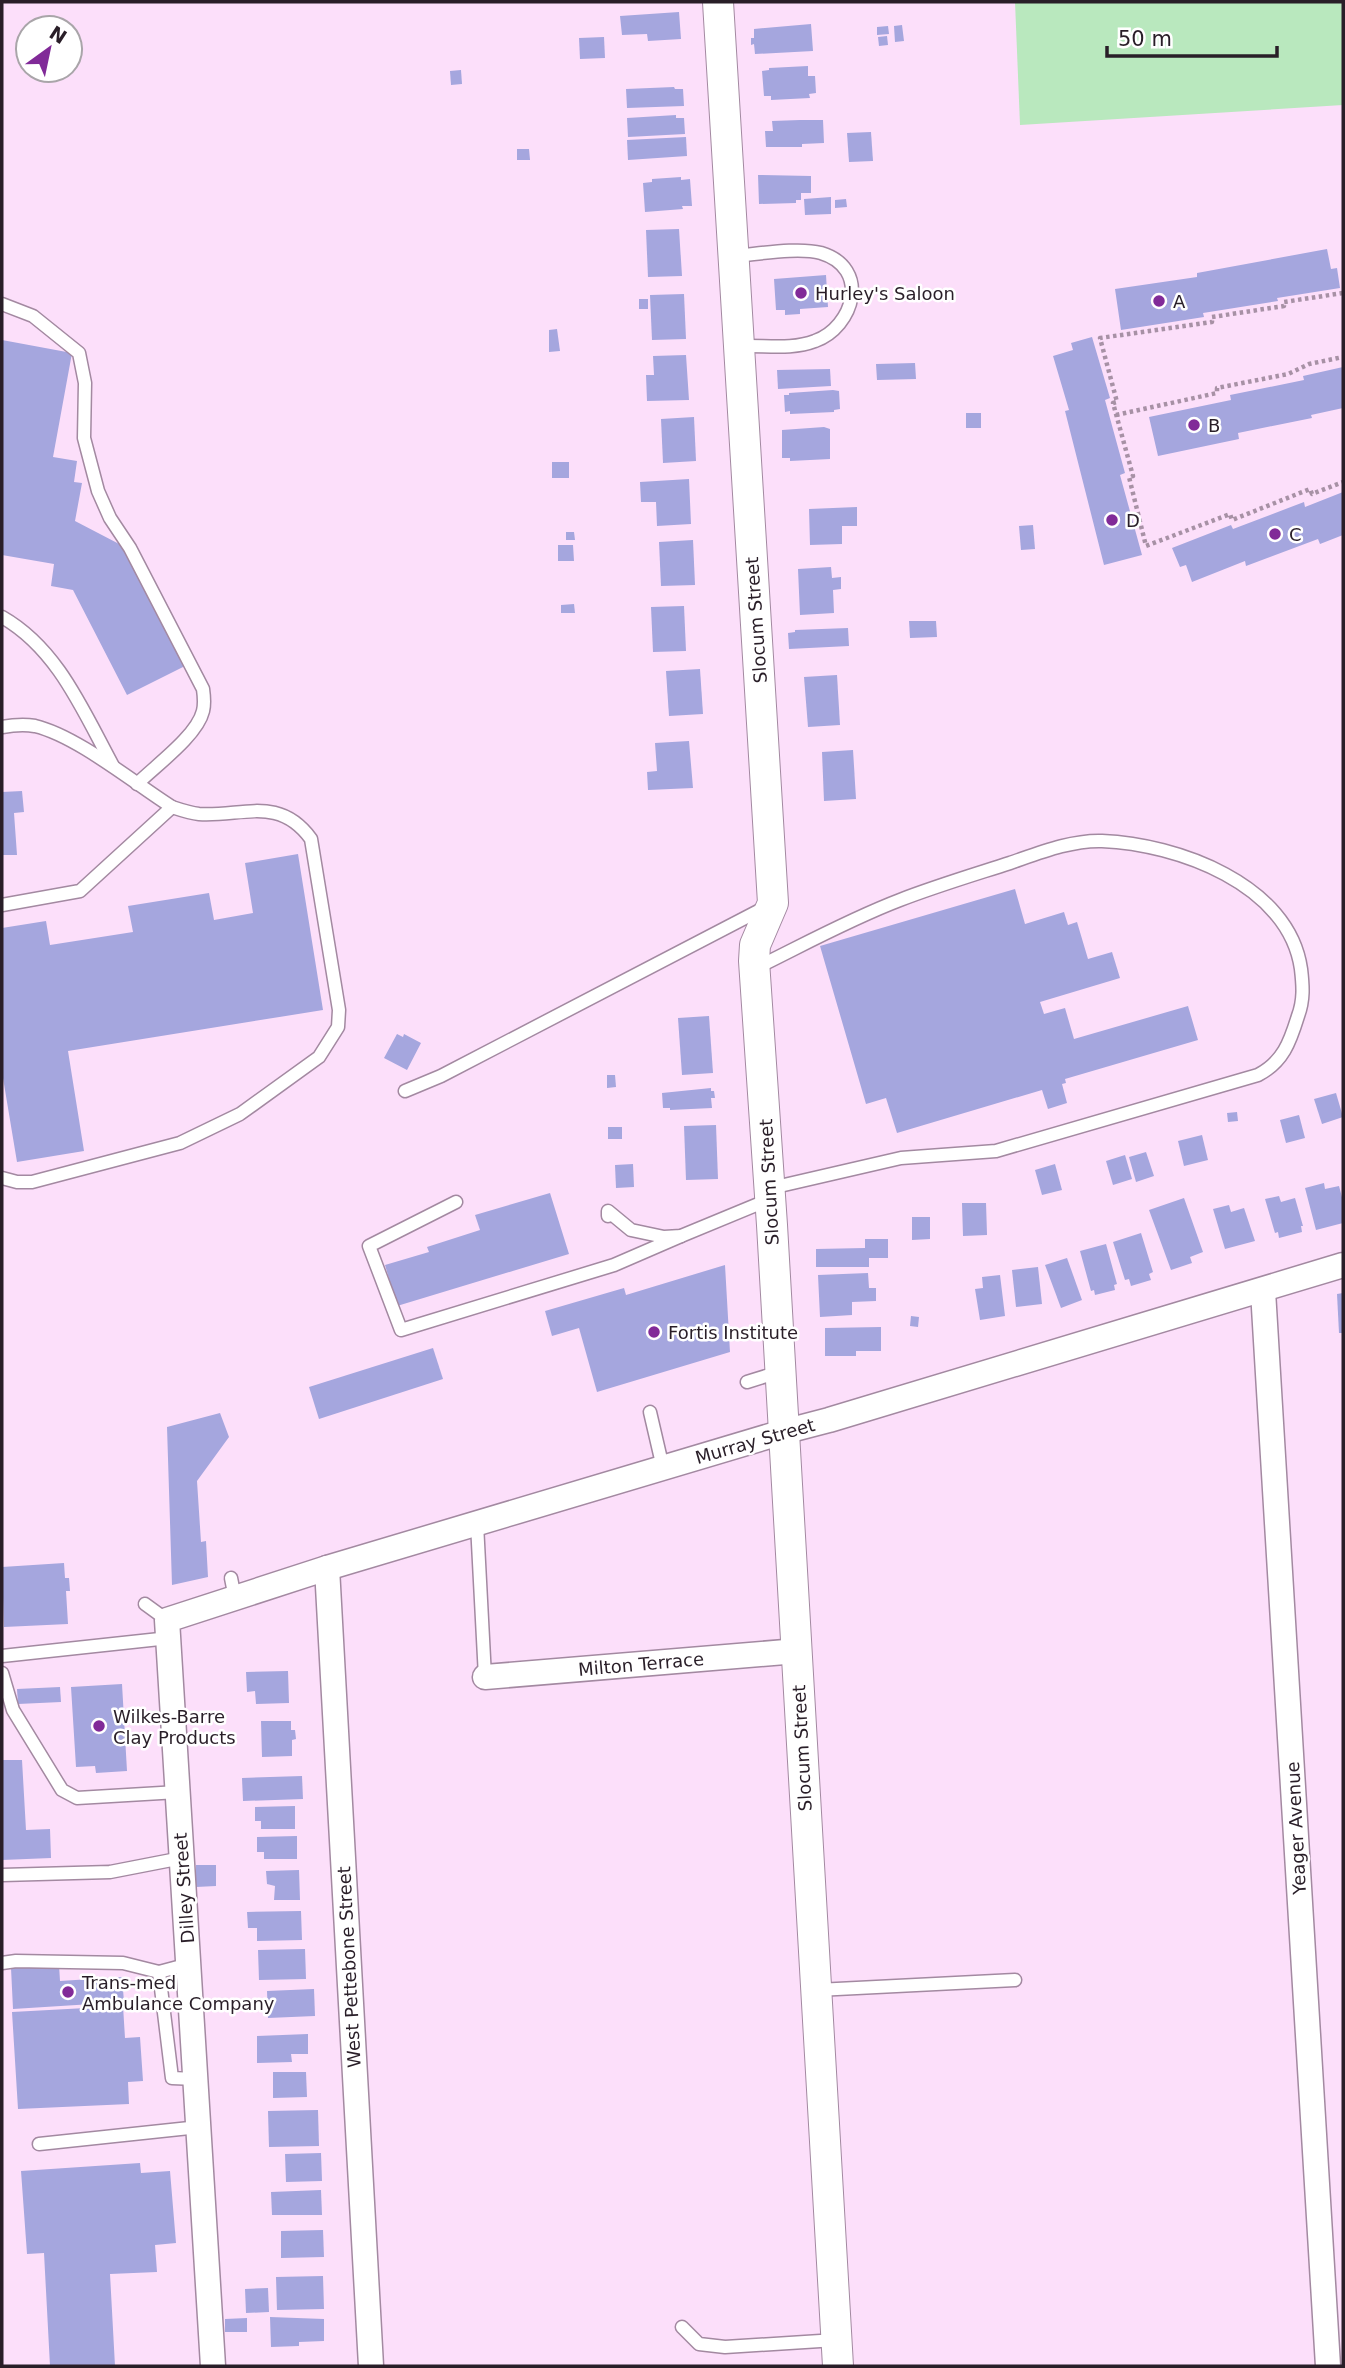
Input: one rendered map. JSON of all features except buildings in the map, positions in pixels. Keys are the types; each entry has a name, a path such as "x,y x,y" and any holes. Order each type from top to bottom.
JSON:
{"street":[{"name":"Slocum Street","path":"718,2 773,903 755,945 756,969 837,2353"},
{"name":"Murray Street","path":"168,1629 233,1588 327,1567 477,1524 1343,1265"},
{"name":"Yeager Avenue","path":"1263,1291 1328,2366"},
{"name":"West Pettebone Street","path":"327,1567 371,2366"},
{"name":"Dilley Street","path":"168,1629 214,2366"},
{"name":"Milton Terrace","path":"485,1677 797,1651"}],"lane":[{"path":"734,256 813,251 844,266 852,277 853,285 850,303 840,322 824,337 813,342 784,347 739,346"},
{"path":"2,304 40,321 79,353 85,383 84,438 98,491 203,689 203,712 198,722 137,784"},
{"path":"2,617 34,640 52,660 70,687 114,769"},
{"path":"2,727 22,724 37,727 77,745 172,807 201,814 271,811 304,829 311,839 339,1010 338,1027 319,1057 240,1114 180,1143 32,1182 2,1178"},
{"path":"2,905 80,891 172,807"},
{"path":"456,1202 369,1246 401,1330 614,1265 768,1194 901,1158 996,1151 1258,1075 1272,1067 1281,1057 1301,1008 1303,987 1300,961 1291,938 1271,909 1252,892 1219,871 1186,856 1139,844 1101,841 1078,842 1049,850 899,901 756,969"},
{"path":"405,1091 441,1076 773,903"},
{"path":"608,1216 608,1211 631,1230 664,1237 681,1236"},
{"path":"747,1382 779,1372"},
{"path":"650,1412 663,1468"},
{"path":"477,1524 485,1677"},
{"path":"145,1604 168,1629"},
{"path":"2,1656 168,1629"},
{"path":"2,1673 13,1710 62,1790 77,1798 178,1792"},
{"path":"2,1875 110,1872 182,1858"},
{"path":"2,1963 123,1963 159,1972 189,1964"},
{"path":"159,1972 172,2078 196,2079"},
{"path":"816,1990 1014,1980"},
{"path":"39,2144 199,2126"},
{"path":"682,2327 699,2344 837,2353"}],"path":[{"path":"1343,293 1283,302 1284,306 1212,317 1212,321 1100,338 1117,402 1113,403 1133,476 1129,477 1146,546 1230,514 1232,520 1310,489 1312,494 1343,482"},
{"path":"1116,415 1217,393 1217,388 1288,374 1309,364 1343,357"}],"green space":[{"path":"1015,2 1343,2 1343,105 1020,125"}],"place":[{"name":"Hurley's Saloon","path":"801,293"},
{"name":"A","path":"1159,301"},
{"name":"B","path":"1194,425"},
{"name":"D","path":"1112,520"},
{"name":"C","path":"1275,534"},
{"name":"Fortis Institute","path":"654,1332"},
{"name":"Wilkes-Barre Clay Products","path":"99,1726"},
{"name":"Trans-med Ambulance Company","path":"68,1992"}]}
